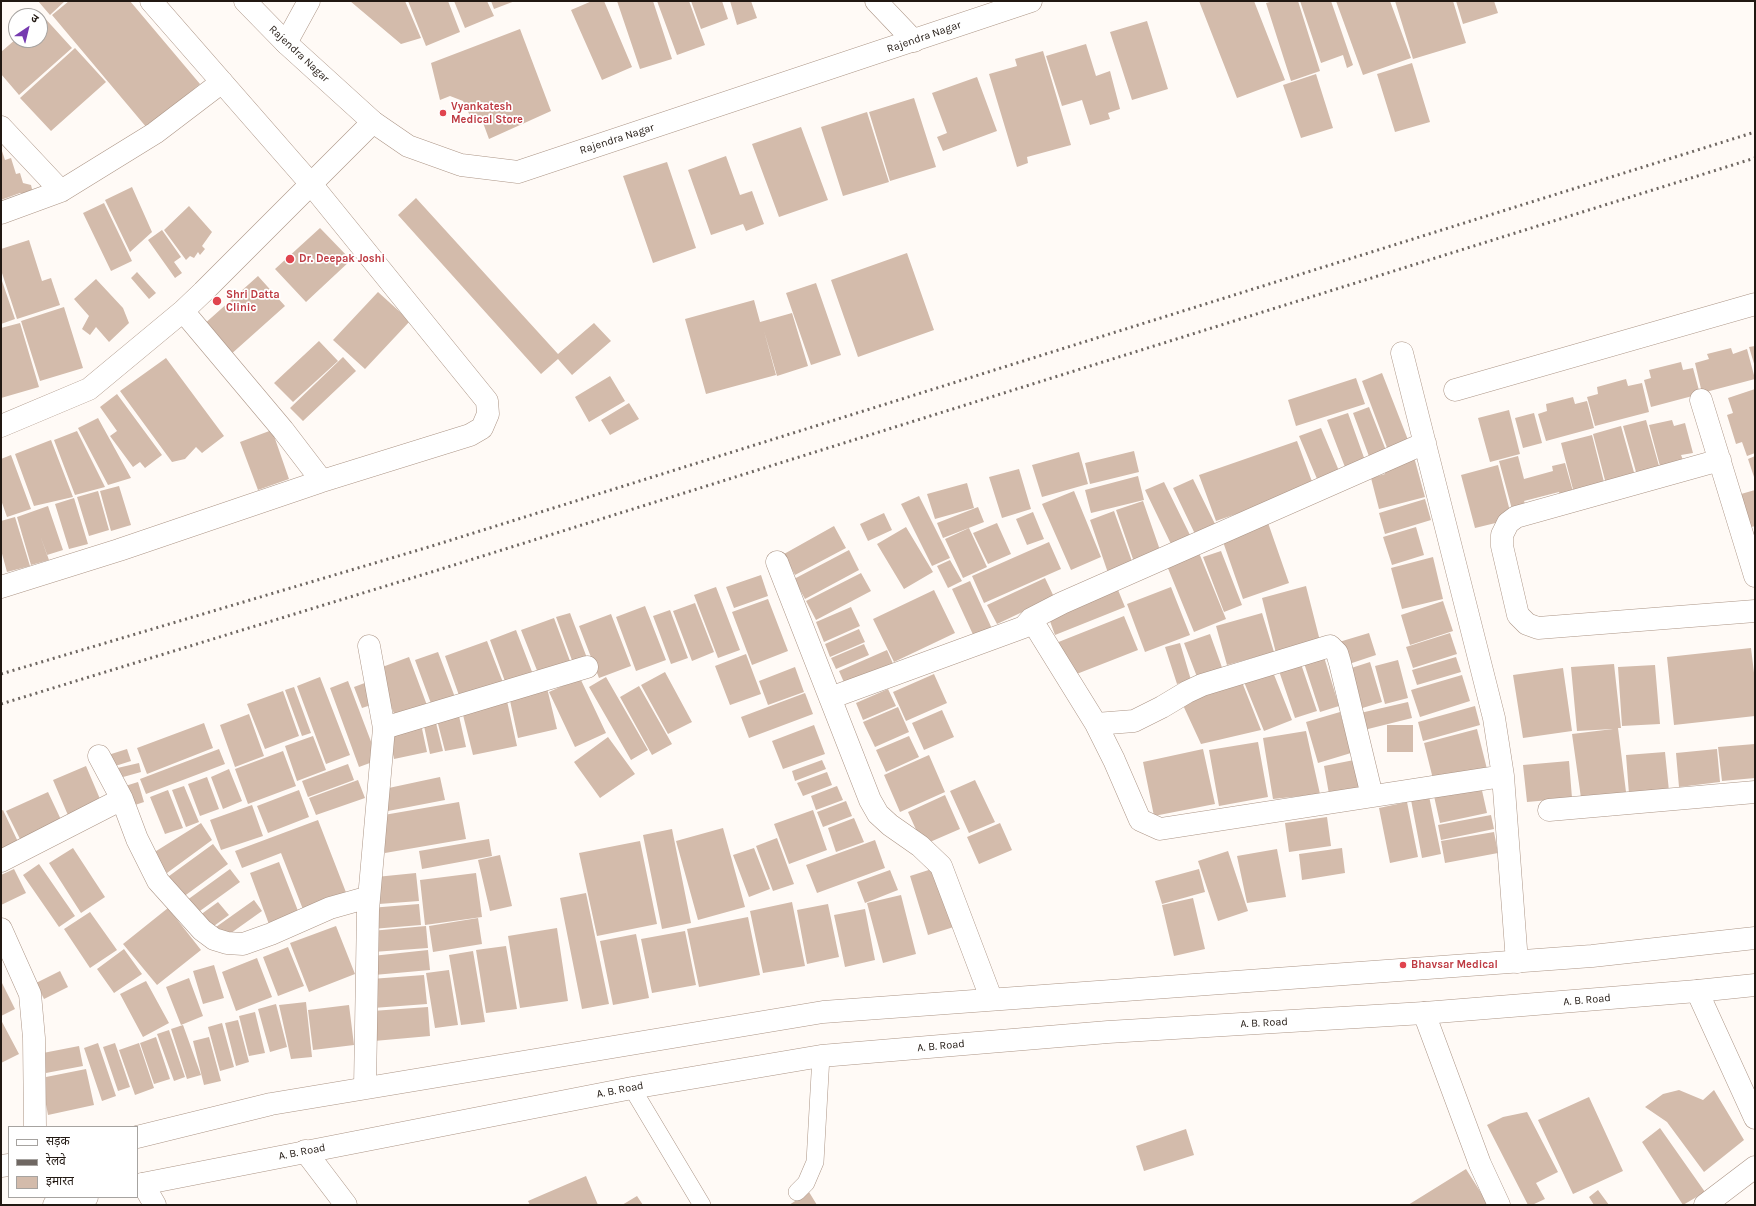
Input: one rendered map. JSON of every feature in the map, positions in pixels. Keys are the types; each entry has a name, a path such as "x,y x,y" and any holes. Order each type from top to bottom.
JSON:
{"street":[{"path":"1,587 119,550 322,481 470,436 482,428 488,414 487,401 311,184 151,1"},
{"name":"Rajendra Nagar","path":"245,1 286,43 373,122 408,146 455,162 518,172 1031,1"},
{"path":"286,43 309,1"},
{"path":"876,1 914,41"},
{"path":"1,213 61,191 155,133 222,82"},
{"path":"1,426 89,389 183,311 373,122"},
{"path":"1,127 61,191"},
{"path":"1455,390 1755,304"},
{"path":"183,311 283,430 322,481"},
{"path":"1402,353 1494,718 1503,776 1517,962"},
{"path":"1701,400 1755,576"},
{"path":"830,698 1024,627 1031,619 1062,602 1425,443"},
{"path":"1720,460 1516,516 1508,523 1502,535 1504,554 1518,615 1527,624 1538,628 1755,611"},
{"path":"777,562 870,800 878,814 890,825 925,850 941,866 991,998"},
{"path":"1031,619 1096,724 1114,760 1140,820 1160,829 1503,776"},
{"path":"365,1087 369,897 384,728 369,646"},
{"path":"1096,724 1134,721 1202,685 1330,646 1337,653 1340,663 1372,796"},
{"path":"384,728 587,667"},
{"path":"98,756 122,799 137,839 158,881 202,930 214,939 227,943 243,944 271,934 330,908 369,897"},
{"path":"1549,810 1755,792"},
{"path":"1,862 122,799"},
{"path":"1,929 30,994 34,1038 35,1126"},
{"path":"138,1137 271,1104 365,1087 823,1012 991,998 1517,962 1677,948 1755,938"},
{"name":"A. B. Road","path":"140,1184 632,1088 821,1056 1108,1032 1424,1013 1755,985"},
{"path":"1697,991 1755,1118"},
{"path":"1424,1013 1480,1164 1499,1205"},
{"path":"305,1151 346,1205"},
{"path":"1705,1205 1755,1167"},
{"path":"140,1184 155,1205"},
{"path":"54,1205 83,1198"}],"lane":[{"path":"797,1192 806,1183 815,1162 821,1056"},
{"path":"632,1088 702,1205"}],"building":[{"path":"38,1 65,1 50,15 48,13 48,8 44,8"},
{"path":"69,1 130,1 200,84 147,128 52,15"},
{"path":"350,1 405,1 421,38 401,44"},
{"path":"408,1 448,1 460,32 426,46"},
{"path":"454,1 487,1 494,16 465,28"},
{"path":"491,1 515,1 494,9"},
{"path":"592,1 604,1 632,67 602,80 571,10"},
{"path":"617,1 653,1 672,59 640,69"},
{"path":"657,1 689,1 705,45 677,55"},
{"path":"691,1 722,1 728,19 701,29"},
{"path":"730,1 751,1 757,18 737,25"},
{"path":"1199,1 1254,1 1285,80 1237,98"},
{"path":"1274,1 1298,1 1320,71 1291,81 1266,3"},
{"path":"1300,1 1331,1 1353,65 1347,68 1343,55 1321,63"},
{"path":"1336,1 1390,1 1411,58 1363,75"},
{"path":"1395,1 1453,1 1466,43 1413,59"},
{"path":"1456,1 1494,1 1498,13 1463,24"},
{"path":"1147,21 1168,89 1132,100 1110,32"},
{"path":"48,22 72,48 19,95 1,74 1,52 8,46 8,48 48,48"},
{"path":"520,29 551,111 489,139 482,120 472,120 463,101 450,96 440,100 431,63"},
{"path":"1086,44 1096,76 1110,71 1120,109 1108,113 1110,119 1090,125 1082,100 1062,106 1046,56"},
{"path":"75,48 106,82 51,131 20,98"},
{"path":"1043,51 1071,145 1027,157 1028,163 1017,167 989,74 1017,66 1015,59"},
{"path":"1412,63 1430,122 1395,132 1377,74"},
{"path":"1316,74 1333,128 1301,138 1283,85"},
{"path":"977,77 997,131 943,151 937,137 947,133 932,93"},
{"path":"914,98 936,167 890,181 869,112"},
{"path":"867,112 889,182 843,196 821,127"},
{"path":"801,127 828,200 779,217 752,144"},
{"path":"1,148 5,160 11,158 16,174 20,173 23,183 31,185 32,189 30,193 20,193 1,200"},
{"path":"726,156 740,195 752,191 764,224 746,231 743,224 711,235 688,170"},
{"path":"667,162 696,248 653,263 623,176"},
{"path":"132,187 152,232 130,252 105,200"},
{"path":"416,198 558,354 594,323 611,341 572,375 558,359 541,374 398,215"},
{"path":"104,203 132,261 111,271 83,213"},
{"path":"189,206 212,232 202,246 205,249 200,255 198,252 194,258 190,256 186,260 164,230"},
{"path":"320,228 351,260 306,302 275,269"},
{"path":"162,230 181,257 174,262 182,273 175,278 148,240"},
{"path":"29,240 42,281 51,278 60,305 17,319 1,270 1,249"},
{"path":"907,253 934,330 858,357 831,280"},
{"path":"137,272 156,293 149,299 131,278"},
{"path":"258,276 285,306 229,356 202,326"},
{"path":"1,278 15,319 1,324"},
{"path":"96,279 123,308 129,323 109,342 96,327 90,335 82,329 89,316 74,299"},
{"path":"816,283 841,355 811,365 786,293"},
{"path":"378,292 410,321 365,369 333,340"},
{"path":"754,300 760,322 792,313 808,366 777,376 764,331 776,375 706,394 685,319"},
{"path":"64,307 83,368 40,381 21,321"},
{"path":"20,323 39,387 1,398 1,328"},
{"path":"319,341 338,361 293,402 274,383"},
{"path":"1755,346 1755,367 1749,347"},
{"path":"1731,348 1733,354 1747,349 1755,379 1702,393 1695,363 1709,359 1707,354"},
{"path":"343,357 356,371 303,421 290,408"},
{"path":"166,358 224,436 202,453 196,447 185,459 172,462 120,391"},
{"path":"1681,362 1683,370 1693,368 1700,394 1651,407 1644,380 1651,378 1649,370"},
{"path":"1382,373 1410,445 1389,453 1362,381"},
{"path":"610,376 625,401 589,422 575,397"},
{"path":"1356,378 1365,404 1296,426 1288,400"},
{"path":"1626,379 1628,386 1642,383 1649,412 1595,426 1587,397 1598,394 1597,387"},
{"path":"1755,389 1755,453 1747,456 1742,442 1736,444 1727,415 1733,413 1728,398"},
{"path":"117,394 162,455 145,468 140,462 133,467 110,436 117,431 100,407"},
{"path":"1573,397 1575,404 1587,401 1594,428 1546,441 1538,414 1547,411 1546,404"},
{"path":"629,403 639,419 610,435 601,420"},
{"path":"1369,407 1387,453 1370,459 1353,413"},
{"path":"1509,410 1520,454 1490,462 1478,418"},
{"path":"1348,413 1367,466 1348,475 1327,420"},
{"path":"1534,413 1542,443 1523,448 1515,418"},
{"path":"98,418 131,478 108,485 78,428"},
{"path":"1646,420 1661,473 1638,479 1623,426"},
{"path":"1672,420 1674,426 1685,423 1693,453 1681,455 1683,460 1660,466 1649,425"},
{"path":"1621,426 1635,476 1606,484 1593,434"},
{"path":"1321,428 1342,478 1320,486 1299,436"},
{"path":"272,430 289,479 258,490 240,442"},
{"path":"77,431 105,487 75,495 54,440"},
{"path":"1592,435 1606,490 1575,497 1561,443"},
{"path":"51,440 73,497 34,506 15,454"},
{"path":"1297,441 1314,487 1216,521 1199,475"},
{"path":"1134,451 1139,472 1090,484 1085,463"},
{"path":"1079,452 1088,484 1042,497 1032,465"},
{"path":"11,455 31,509 7,517 1,500 1,459"},
{"path":"1518,456 1524,479 1553,471 1552,466 1565,463 1574,495 1560,498 1559,492 1524,501 1527,509 1513,513 1499,461"},
{"path":"1755,456 1755,480 1748,459"},
{"path":"1414,457 1425,497 1379,509 1371,478 1385,474 1383,465"},
{"path":"1498,465 1512,519 1475,528 1461,475"},
{"path":"1019,469 1031,509 1002,518 989,477"},
{"path":"1138,476 1144,500 1091,513 1085,490"},
{"path":"1193,479 1215,524 1195,534 1173,488"},
{"path":"1164,482 1190,535 1171,544 1145,490"},
{"path":"967,483 974,508 935,519 927,494"},
{"path":"119,486 131,525 111,531 100,491"},
{"path":"1755,490 1755,526 1745,529 1734,496"},
{"path":"98,491 109,530 89,536 77,497"},
{"path":"1074,491 1101,557 1071,570 1042,504"},
{"path":"919,496 950,558 932,566 901,504"},
{"path":"74,498 88,544 69,549 55,504"},
{"path":"1425,499 1431,520 1385,534 1379,513"},
{"path":"1143,501 1161,553 1134,562 1116,510"},
{"path":"48,506 63,550 47,555 49,560 31,565 17,517"},
{"path":"978,507 984,522 943,538 937,523"},
{"path":"1114,511 1133,564 1108,573 1090,520"},
{"path":"1033,512 1044,539 1027,545 1016,519"},
{"path":"884,513 892,530 868,541 860,524"},
{"path":"15,517 30,566 7,572 1,550 1,521"},
{"path":"1267,520 1289,583 1243,599 1221,536"},
{"path":"997,523 1011,554 988,564 973,533"},
{"path":"834,526 846,548 795,575 784,554"},
{"path":"906,527 933,572 904,589 877,544"},
{"path":"1416,527 1424,555 1392,565 1383,537"},
{"path":"969,528 987,567 963,578 945,539"},
{"path":"1049,542 1061,569 984,603 972,576"},
{"path":"1197,548 1226,619 1194,632 1165,561"},
{"path":"849,550 859,570 805,599 794,579"},
{"path":"1221,551 1242,605 1224,612 1203,557"},
{"path":"1433,557 1443,599 1402,609 1391,568"},
{"path":"950,560 962,581 948,588 937,566"},
{"path":"861,573 871,591 816,620 806,601"},
{"path":"761,575 768,596 734,608 726,587"},
{"path":"1045,578 1054,597 997,624 987,605"},
{"path":"970,581 994,633 976,641 952,589"},
{"path":"1116,585 1125,607 1055,635 1047,613"},
{"path":"1306,586 1321,645 1277,657 1262,598"},
{"path":"716,587 740,650 718,658 694,595"},
{"path":"1171,587 1190,635 1145,652 1127,604"},
{"path":"934,590 955,633 894,662 873,619"},
{"path":"768,599 788,651 752,665 732,612"},
{"path":"1443,601 1453,631 1410,645 1401,615"},
{"path":"695,603 714,652 692,661 673,611"},
{"path":"645,606 666,660 636,671 616,617"},
{"path":"851,607 860,626 824,642 816,622"},
{"path":"670,610 688,658 671,664 653,616"},
{"path":"570,613 587,658 573,663 556,617"},
{"path":"1262,613 1274,652 1227,665 1216,626"},
{"path":"611,614 631,666 599,678 579,626"},
{"path":"1124,616 1138,650 1069,677 1056,643"},
{"path":"554,618 570,661 538,673 521,630"},
{"path":"859,629 865,642 830,657 825,644"},
{"path":"516,630 534,677 507,687 490,640"},
{"path":"1369,633 1376,655 1346,665 1339,642"},
{"path":"1450,633 1457,654 1413,668 1406,647"},
{"path":"1210,634 1224,673 1199,682 1184,643"},
{"path":"487,641 504,685 461,701 445,656"},
{"path":"1180,643 1191,680 1177,684 1165,647"},
{"path":"864,644 869,655 836,669 831,658"},
{"path":"1751,648 1755,681 1755,716 1674,725 1667,657"},
{"path":"887,650 894,666 846,687 839,671"},
{"path":"438,652 456,700 433,709 415,660"},
{"path":"746,654 761,694 730,705 715,666"},
{"path":"409,657 428,708 396,719 377,669"},
{"path":"1324,657 1339,706 1320,712 1304,663"},
{"path":"1456,657 1461,672 1417,685 1412,670"},
{"path":"1398,660 1408,698 1385,704 1375,666"},
{"path":"1300,661 1317,711 1295,718 1278,668"},
{"path":"1370,662 1382,702 1356,710 1345,670"},
{"path":"1614,664 1621,728 1618,728 1626,792 1581,798 1572,734 1613,729 1577,731 1571,667"},
{"path":"1655,665 1660,724 1622,726 1618,667"},
{"path":"795,667 804,692 768,705 759,681"},
{"path":"1271,667 1292,720 1264,731 1242,677"},
{"path":"1563,668 1572,731 1523,738 1513,675"},
{"path":"665,672 692,722 668,734 641,685"},
{"path":"934,674 947,703 906,721 893,692"},
{"path":"1462,675 1470,701 1420,717 1411,690"},
{"path":"320,677 350,755 326,764 297,686"},
{"path":"606,677 648,750 631,760 589,687"},
{"path":"1240,677 1261,730 1201,744 1182,703"},
{"path":"580,678 606,733 575,747 549,692"},
{"path":"348,681 378,760 359,767 330,688"},
{"path":"370,681 377,703 362,708 354,687"},
{"path":"639,686 672,744 652,755 620,697"},
{"path":"294,687 311,733 302,736 285,690"},
{"path":"547,688 557,729 518,738 509,696"},
{"path":"888,689 896,706 863,720 856,703"},
{"path":"283,691 299,736 265,749 247,704"},
{"path":"805,693 813,714 749,738 741,717"},
{"path":"507,701 517,746 473,755 462,711"},
{"path":"1408,702 1412,718 1360,731 1356,714"},
{"path":"1475,706 1480,725 1423,741 1418,722"},
{"path":"898,707 909,732 875,747 863,722"},
{"path":"942,710 954,737 924,750 912,723"},
{"path":"1340,712 1351,753 1318,763 1306,722"},
{"path":"249,714 264,756 235,767 220,725"},
{"path":"459,716 466,747 445,751 437,720"},
{"path":"204,723 213,748 147,774 137,748"},
{"path":"436,723 443,751 430,754 424,726"},
{"path":"421,724 427,752 394,759 388,731"},
{"path":"814,725 825,754 783,769 772,741"},
{"path":"1387,725 1413,725 1413,752 1387,752"},
{"path":"1477,729 1487,769 1434,783 1424,743"},
{"path":"1306,731 1320,794 1273,799 1263,738"},
{"path":"313,736 326,770 297,781 285,746"},
{"path":"909,736 919,757 886,772 876,750"},
{"path":"608,737 635,774 600,798 574,762"},
{"path":"1258,742 1268,797 1219,806 1209,750"},
{"path":"1755,744 1755,778 1722,781 1718,747"},
{"path":"127,749 131,761 109,768 105,756"},
{"path":"219,749 225,764 146,794 140,779"},
{"path":"1203,749 1215,804 1154,816 1143,762"},
{"path":"1717,749 1720,782 1679,787 1676,753"},
{"path":"283,751 296,786 248,804 235,769"},
{"path":"1665,752 1669,791 1629,794 1626,755"},
{"path":"929,755 945,792 900,812 884,775"},
{"path":"1359,759 1365,788 1329,794 1324,766"},
{"path":"822,760 826,769 795,781 792,771"},
{"path":"1569,761 1572,798 1527,802 1523,765"},
{"path":"139,763 141,772 116,779 113,769"},
{"path":"348,764 354,780 308,797 302,781"},
{"path":"86,766 103,806 70,820 53,780"},
{"path":"229,769 242,801 223,809 211,777"},
{"path":"827,772 832,785 803,796 797,783"},
{"path":"207,777 219,809 200,816 188,784"},
{"path":"440,777 445,800 388,811 384,789"},
{"path":"358,780 365,798 316,815 309,798"},
{"path":"975,780 995,822 969,833 950,791"},
{"path":"138,782 144,802 129,807 122,787"},
{"path":"184,786 199,822 186,827 172,790"},
{"path":"837,786 843,800 816,810 811,796"},
{"path":"1481,786 1487,813 1440,823 1434,796"},
{"path":"168,790 183,828 165,834 150,797"},
{"path":"299,790 309,817 268,833 257,806"},
{"path":"48,792 63,824 22,843 6,811"},
{"path":"945,795 960,829 923,845 908,812"},
{"path":"1429,796 1441,854 1422,858 1411,800"},
{"path":"846,801 852,816 823,827 817,812"},
{"path":"459,802 466,839 385,853 378,816"},
{"path":"1407,802 1418,857 1390,863 1379,808"},
{"path":"252,805 263,836 221,850 210,820"},
{"path":"3,810 20,846 1,855 1,811"},
{"path":"813,810 827,850 789,864 774,824"},
{"path":"1491,815 1494,829 1441,840 1438,825"},
{"path":"1327,817 1331,846 1289,852 1285,823"},
{"path":"854,818 864,842 836,852 828,828"},
{"path":"318,820 347,895 304,912 281,853 242,868 235,851"},
{"path":"201,823 212,840 167,873 153,853"},
{"path":"1000,823 1012,850 979,864 967,837"},
{"path":"723,828 745,907 698,920 676,841"},
{"path":"672,829 691,923 662,929 643,835"},
{"path":"1494,832 1498,853 1445,863 1441,841"},
{"path":"777,838 794,884 773,891 756,846"},
{"path":"489,839 492,856 422,869 419,851"},
{"path":"875,840 885,868 817,893 806,865"},
{"path":"640,841 657,924 597,936 579,853"},
{"path":"213,844 228,864 179,900 165,879"},
{"path":"73,848 105,897 81,913 49,863"},
{"path":"754,848 770,889 749,897 733,855"},
{"path":"1342,848 1345,873 1302,880 1299,854"},
{"path":"1277,849 1286,897 1247,903 1237,856"},
{"path":"1228,851 1248,911 1218,921 1198,861"},
{"path":"500,855 512,906 490,911 478,860"},
{"path":"279,862 300,916 270,927 250,873"},
{"path":"39,864 75,916 59,927 23,875"},
{"path":"938,867 957,926 928,935 910,876"},
{"path":"14,869 26,893 1,905 1,875"},
{"path":"230,869 240,882 193,916 183,903"},
{"path":"1199,869 1205,892 1162,904 1155,881"},
{"path":"890,870 898,890 865,903 857,882"},
{"path":"416,873 419,901 379,904 376,877"},
{"path":"476,873 482,917 425,925 420,880"},
{"path":"586,893 609,1004 582,1009 560,898"},
{"path":"901,895 916,954 883,963 867,903"},
{"path":"1193,898 1205,949 1174,956 1162,905"},
{"path":"254,900 262,911 224,938 216,927"},
{"path":"218,902 229,915 207,931 196,918"},
{"path":"792,902 805,966 763,973 750,911"},
{"path":"419,904 421,925 372,929 370,908"},
{"path":"828,904 839,957 807,964 797,910"},
{"path":"168,908 201,950 157,985 123,944"},
{"path":"865,909 875,960 845,967 834,915"},
{"path":"90,912 117,950 90,968 64,929"},
{"path":"748,917 760,975 699,987 687,929"},
{"path":"478,918 482,944 433,952 429,926"},
{"path":"336,926 355,974 309,992 290,943"},
{"path":"426,926 428,948 373,952 371,931"},
{"path":"557,928 568,1001 520,1008 508,936"},
{"path":"685,931 696,985 652,993 641,939"},
{"path":"636,934 649,998 613,1005 600,941"},
{"path":"506,946 517,1009 486,1013 476,950"},
{"path":"288,947 304,986 278,996 263,957"},
{"path":"124,949 142,974 114,993 97,969"},
{"path":"428,950 430,970 374,975 372,956"},
{"path":"473,951 485,1022 461,1025 449,955"},
{"path":"257,958 272,997 236,1011 222,972"},
{"path":"214,965 224,998 203,1004 193,971"},
{"path":"449,970 458,1025 435,1028 426,973"},
{"path":"60,971 68,987 44,999 36,983"},
{"path":"424,975 427,1004 373,1008 371,979"},
{"path":"189,978 203,1016 181,1025 166,987"},
{"path":"1,981 15,1009 1,1016"},
{"path":"146,981 169,1023 143,1037 120,994"},
{"path":"306,1002 312,1057 291,1059 279,1005"},
{"path":"276,1004 287,1047 270,1052 258,1009"},
{"path":"349,1005 354,1045 313,1050 308,1010"},
{"path":"428,1007 430,1036 374,1041 372,1011"},
{"path":"255,1012 265,1053 249,1056 239,1016"},
{"path":"1,1020 19,1054 1,1063"},
{"path":"238,1020 249,1062 236,1066 225,1023"},
{"path":"222,1023 234,1067 220,1071 208,1027"},
{"path":"183,1025 201,1075 187,1079 171,1029"},
{"path":"169,1030 185,1077 174,1081 157,1034"},
{"path":"156,1037 170,1079 154,1084 140,1043"},
{"path":"209,1037 221,1081 204,1085 193,1041"},
{"path":"98,1043 116,1096 102,1101 84,1048"},
{"path":"115,1043 130,1087 118,1091 103,1047"},
{"path":"139,1043 154,1088 135,1095 119,1050"},
{"path":"79,1046 83,1066 46,1073 43,1053"},
{"path":"86,1069 94,1105 48,1115 41,1078"},
{"path":"1679,1090 1703,1100 1714,1090 1744,1140 1704,1172 1667,1122 1645,1107 1663,1094"},
{"path":"1589,1097 1623,1171 1573,1194 1538,1120"},
{"path":"1527,1112 1558,1172 1536,1183 1545,1199 1532,1205 1528,1205 1487,1125 1503,1117"},
{"path":"1660,1128 1705,1192 1683,1205 1642,1142"},
{"path":"1186,1129 1194,1155 1144,1171 1136,1146"},
{"path":"1466,1169 1488,1204 1408,1205"},
{"path":"586,1176 598,1205 530,1205 528,1201"},
{"path":"1598,1190 1609,1205 1594,1205 1589,1197"},
{"path":"809,1192 817,1205 789,1205"},
{"path":"637,1196 643,1205 622,1205"}],"railway":[{"path":"1,674 432,546 1755,132"},
{"path":"1,704 438,570 1755,158"}],"place":[{"name":"Vyankatesh Medical Store","path":"443,113"},
{"name":"Dr. Deepak Joshi","path":"290,259"},
{"name":"Shri Datta Clinic","path":"217,301"},
{"name":"Bhavsar Medical","path":"1403,965"}]}
